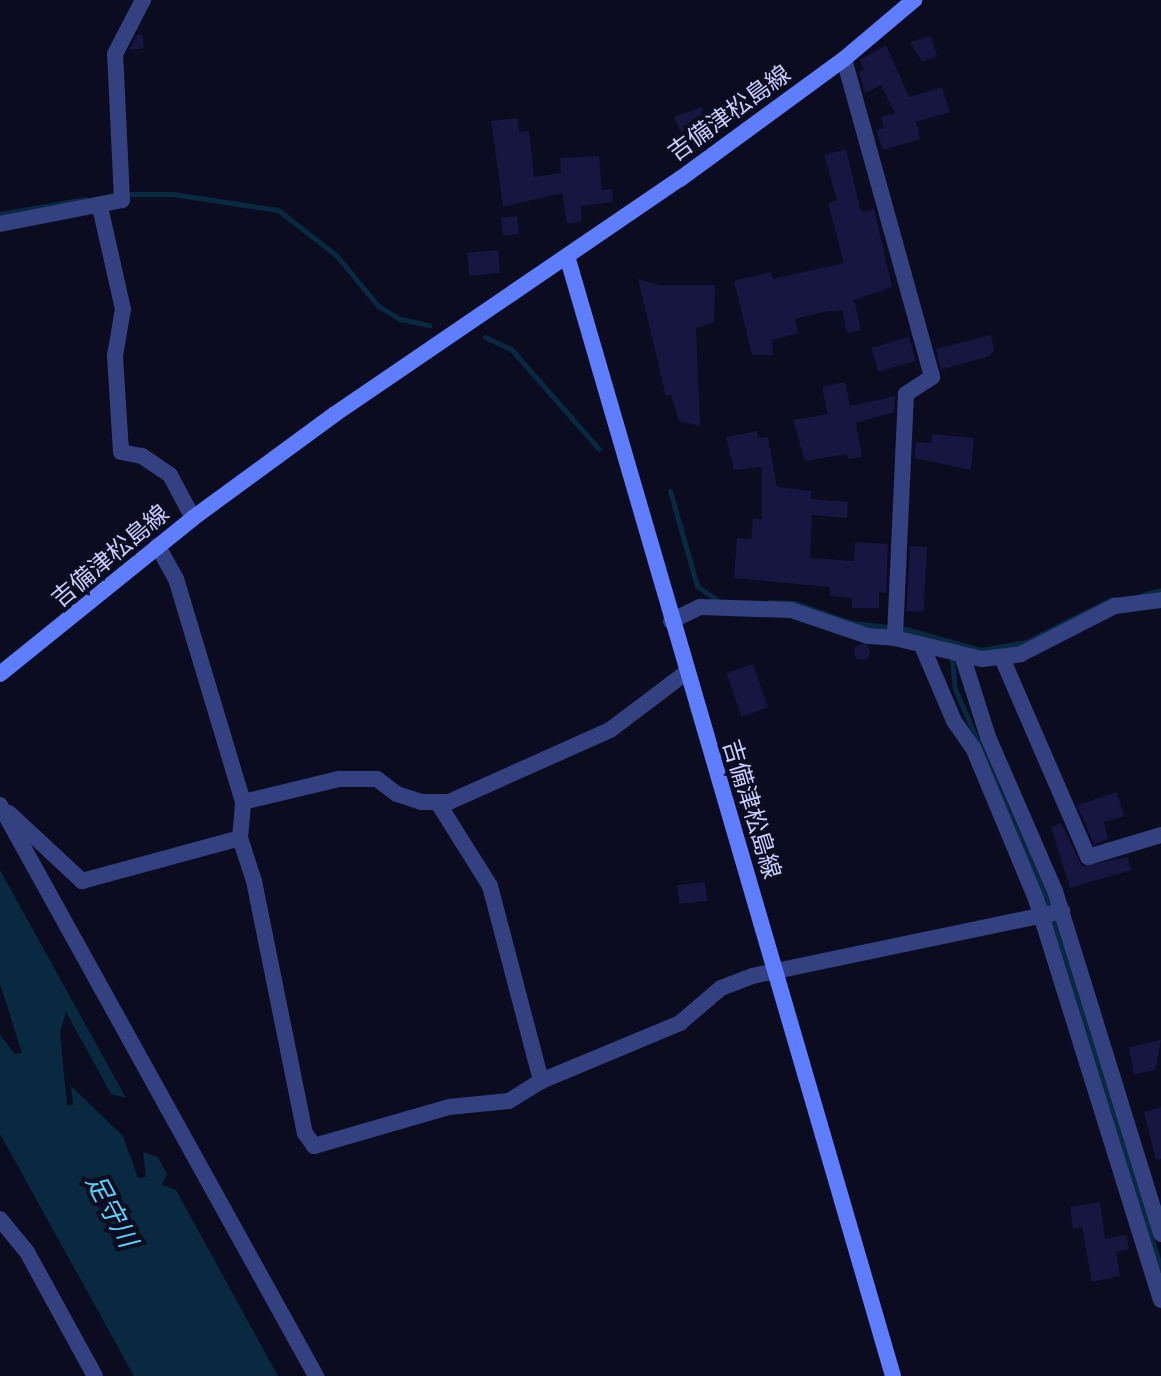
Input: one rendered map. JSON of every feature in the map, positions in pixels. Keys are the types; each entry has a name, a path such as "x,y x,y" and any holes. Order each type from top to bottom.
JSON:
{"main road":[{"name":"吉備津松島線","path":"0,674 193,518 844,59 914,0"},
{"name":"吉備津松島線","path":"567,256 893,1376"}],"street":[{"path":"0,224 100,207 123,194 115,54 143,0"},
{"path":"844,59 932,377 906,394 895,631"},
{"path":"100,207 123,309 115,356 121,452 142,456 170,475 193,518"},
{"path":"158,546 176,579 243,802 240,838 254,881 308,1142 314,1146 459,1105 509,1101 541,1081 680,1023 721,988 775,970 1062,911"},
{"path":"671,621 700,607 791,610 868,636 895,631 923,648 961,657 1002,658 1040,646 1115,606 1161,600"},
{"path":"923,648 954,721 974,750 1041,915 1161,1300"},
{"path":"961,657 988,737 1062,911 1161,1234"},
{"path":"1002,658 1088,857 1161,835"},
{"path":"243,802 339,779 377,779 397,794 438,803 467,796 610,730 687,672"},
{"path":"438,803 490,886 541,1081"},
{"path":"0,805 82,881 240,838"},
{"path":"0,805 316,1376"},
{"path":"0,1219 27,1252 95,1376"}],"water":[{"name":"足守川","path":"0,870 126,1098 111,1094 66,1012 60,1033 67,1105 73,1105 71,1086 123,1136 138,1178 146,1177 143,1152 158,1157 167,1174 162,1185 176,1190 278,1376 134,1376 0,1134 0,1035 15,1054 22,1053 0,984"}],"building":[{"path":"142,34 144,48 129,50 137,35"},
{"path":"931,36 937,56 922,62 910,42"},
{"path":"886,45 909,97 942,87 950,112 916,122 920,139 883,150 876,130 884,128 881,117 895,113 881,85 865,93 859,72 864,69 860,60"},
{"path":"702,107 706,127 684,140 674,117"},
{"path":"518,118 519,132 529,131 534,177 561,173 560,158 599,156 602,190 612,189 613,202 581,206 581,222 567,223 562,193 503,207 491,121"},
{"path":"846,149 861,212 874,209 892,287 854,300 861,330 847,333 842,310 822,312 795,319 799,333 772,340 773,355 752,355 734,281 771,272 773,279 844,263 828,203 837,200 824,155"},
{"path":"517,216 519,234 503,236 501,218"},
{"path":"498,250 500,273 469,276 467,253"},
{"path":"638,279 659,285 715,285 714,322 696,328 700,426 679,421 671,395 666,396"},
{"path":"991,335 994,351 989,356 941,370 936,349"},
{"path":"909,337 916,361 878,372 872,348"},
{"path":"845,382 850,406 895,396 894,412 856,423 862,457 848,459 847,454 805,461 793,420 828,414 822,387"},
{"path":"757,431 758,438 768,437 777,487 811,491 811,499 848,502 847,518 812,515 810,558 854,561 855,542 888,544 886,593 879,592 879,608 852,608 852,598 830,596 830,587 734,578 737,538 751,539 753,518 762,519 762,467 734,470 726,437"},
{"path":"932,434 974,438 971,470 914,458 916,442 931,443"},
{"path":"910,546 927,547 924,612 907,611"},
{"path":"859,644 865,644 870,652 868,658 859,660 854,655 854,649"},
{"path":"753,664 768,707 742,717 727,673"},
{"path":"1117,792 1124,816 1104,822 1108,839 1094,844 1077,805"},
{"path":"1061,823 1082,866 1128,857 1131,870 1070,888 1051,827"},
{"path":"705,882 707,901 679,904 677,885"},
{"path":"1161,1040 1155,1070 1134,1075 1129,1047"},
{"path":"1161,1107 1161,1159 1156,1160 1144,1112"},
{"path":"1100,1202 1105,1239 1126,1235 1129,1249 1116,1252 1120,1276 1092,1282 1082,1227 1073,1229 1070,1207"}],"waterway":[{"path":"123,194 173,194 278,210 337,256 378,306 400,319 429,325"},
{"path":"0,214 86,199"},
{"path":"485,337 511,349 599,449"},
{"path":"670,491 697,586 720,602"},
{"path":"1142,595 1161,590"},
{"path":"769,602 795,603 852,623 905,629 981,650 1026,642 1112,599"},
{"path":"950,641 955,689 1045,896 1161,1269"}]}
